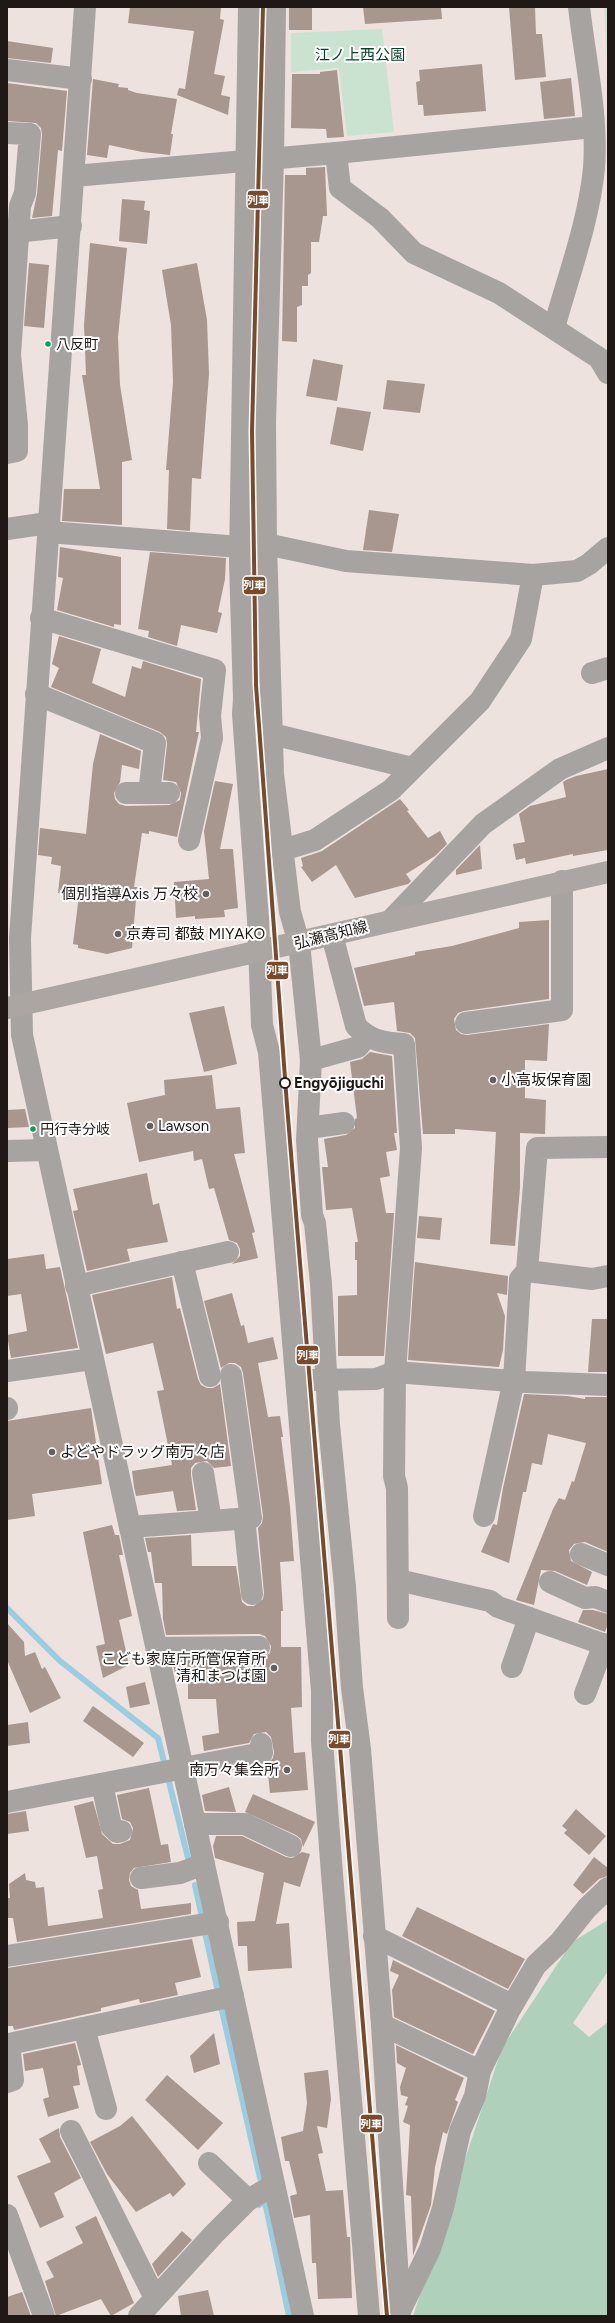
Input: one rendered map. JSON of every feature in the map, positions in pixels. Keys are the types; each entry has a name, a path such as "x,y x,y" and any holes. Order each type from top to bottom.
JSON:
{"main road":[{"name":"弘瀬高知線","path":"13,1007 259,953 562,881 608,872"}],"street":[{"path":"85,7 71,226 36,694 13,961 13,1007 22,1035 92,1359 157,1648 170,1770 195,1824 218,1922 303,2316"},
{"path":"249,7 240,547 244,699 243,714 259,953 262,1025 269,1052 322,1691 322,1741 332,1874 369,2316"},
{"path":"275,7 273,158 265,422 266,544 273,774 290,912 299,943 311,1060 308,1155 321,1284 329,1425 345,1586 352,1688 360,1749 382,2025 400,2313"},
{"path":"554,328 590,197 594,167 593,127 579,7"},
{"path":"7,70 80,79"},
{"path":"74,176 336,153 593,127"},
{"path":"7,133 30,134 25,193 14,201 10,308 10,393 17,451 7,453"},
{"path":"336,153 340,188 380,218 414,253 499,293 599,358 608,373"},
{"path":"13,232 71,226"},
{"path":"7,529 48,528 240,547 266,544 346,561 533,575 577,571 589,564 608,548"},
{"path":"283,850 315,840 391,790 480,702 521,639 533,575"},
{"path":"41,618 215,670 210,716 212,738 189,840"},
{"path":"36,694 154,743 159,793 126,793"},
{"path":"272,734 412,768"},
{"path":"390,921 483,824 560,769 608,748"},
{"path":"466,1023 562,1010 562,881"},
{"path":"332,935 356,1026 366,1037 390,1043 404,1044 411,1148 395,1372 394,1476 397,1488 398,1618"},
{"path":"311,1060 358,1047 366,1037"},
{"path":"308,1128 344,1123"},
{"path":"484,1516 514,1380 520,1279 527,1271 537,1148 608,1147"},
{"path":"7,1151 46,1150"},
{"path":"76,1286 228,1252"},
{"path":"182,1262 210,1376"},
{"path":"527,1271 592,1279 608,1276"},
{"path":"7,1371 92,1359"},
{"path":"296,1381 376,1379 395,1372 608,1385"},
{"path":"130,1527 251,1518 232,1375"},
{"path":"203,1473 211,1521"},
{"path":"244,1518 252,1594"},
{"path":"581,1554 608,1565"},
{"path":"398,1580 490,1600 498,1607 606,1645 585,1694"},
{"path":"550,1582 585,1598 595,1597 608,1602"},
{"path":"512,1667 529,1618"},
{"path":"157,1648 259,1647"},
{"path":"7,1802 262,1753 261,1744"},
{"path":"102,1784 111,1826 117,1832 121,1831"},
{"path":"195,1824 245,1824 291,1846"},
{"path":"141,1878 180,1873 204,1864"},
{"path":"400,2313 430,2249 443,2208 460,2131 475,2096 480,2071 512,2005 536,1965 559,1943 587,1908 608,1888"},
{"path":"7,1956 218,1922"},
{"path":"374,1936 512,2005"},
{"path":"7,2082 13,2080 9,2044 233,1996"},
{"path":"382,2025 480,2071"},
{"path":"84,2028 106,2109"},
{"path":"71,2131 155,2298"},
{"path":"209,2163 248,2200"},
{"path":"139,2316 214,2234 248,2200 274,2185"},
{"path":"7,2215 44,2316"}],"green space":[{"path":"604,7 608,7 608,74"},
{"name":"江ノ上西公園","path":"382,29 394,132 347,136 339,68 291,72 291,33"},
{"path":"608,1920 608,1971 573,2023 589,2037 608,2022 608,2316 413,2316 502,2048 572,1942"}],"building":[{"path":"130,7 221,7 220,19 224,20 214,74 225,76 221,95 230,97 228,115 177,95 179,88 185,89 194,31 128,23"},
{"path":"289,7 312,7 312,30 289,30"},
{"path":"363,7 441,7 442,19 365,24"},
{"path":"509,7 535,7 536,34 542,34 546,77 515,80"},
{"path":"7,41 53,48 51,63 7,58"},
{"path":"482,64 486,111 424,116 423,105 418,105 416,82 420,81 419,70"},
{"path":"337,70 344,137 327,138 326,129 291,128 292,74 320,74 320,72"},
{"path":"571,78 575,116 544,119 540,82"},
{"path":"93,79 119,84 118,87 128,88 128,90 137,93 177,99 171,134 173,134 170,155 142,152 109,145 107,158 87,155"},
{"path":"7,83 67,91 62,151 58,150 52,216 32,218 37,194 42,135 41,128 36,123 7,121"},
{"path":"325,167 327,216 323,216 319,242 311,242 311,273 308,275 308,286 302,286 302,305 297,307 297,342 282,341 285,175 306,175 306,168"},
{"path":"122,199 145,201 144,210 150,211 147,244 119,241"},
{"path":"90,243 127,248 118,337 120,385 132,460 122,462 122,525 62,521 64,489 100,489 82,375 86,375 84,325"},
{"path":"29,263 49,265 44,328 24,326"},
{"path":"197,263 207,320 209,374 201,479 192,478 190,531 167,529 169,470 166,470 173,382 171,325 162,270"},
{"path":"313,359 343,365 337,401 306,396"},
{"path":"387,380 425,384 420,413 383,409"},
{"path":"337,407 371,412 363,451 330,444"},
{"path":"369,510 399,514 392,552 363,550"},
{"path":"60,547 121,557 121,625 114,624 114,627 57,610 63,578 58,577"},
{"path":"150,552 226,558 225,579 218,612 222,613 217,633 181,625 177,646 148,637 149,631 138,629"},
{"path":"59,636 101,649 92,683 125,697 132,666 141,669 143,661 201,679 196,732 199,732 177,837 149,831 149,834 142,833 134,887 137,887 132,948 107,954 78,948 78,945 73,944 79,895 58,893 61,866 51,864 52,857 38,855 40,828 86,834 93,764 100,734 141,751 139,769 122,765 120,782 114,793 115,799 119,804 126,806 169,805 180,800 181,793 176,782 163,780 167,744 166,737 160,732 51,687 59,668 52,664"},
{"path":"608,769 608,850 573,856 573,854 526,864 525,858 516,860 513,844 525,842 519,814 530,806 566,797 563,782 566,780 576,776"},
{"path":"215,781 233,784 220,849 233,849 238,908 224,910 225,917 195,919 195,916 176,918 174,882 209,879 204,831"},
{"path":"400,799 409,810 407,811 428,838 440,831 447,844 435,856 406,874 411,881 408,884 355,898 336,865 312,882 301,867 303,866 301,858 322,851"},
{"path":"480,845 482,869 456,875 456,870"},
{"path":"549,920 549,999 464,1011 458,1013 454,1019 456,1030 461,1034 467,1035 549,1024 547,1061 525,1060 525,1098 546,1100 545,1134 520,1133 520,1188 515,1246 490,1244 496,1132 455,1129 455,1134 423,1134 415,1038 410,1033 397,1031 394,1002 364,1006 354,968 415,955 415,952 452,946 519,928 519,922"},
{"path":"224,1006 237,1064 204,1072 189,1013"},
{"path":"370,1052 392,1056 397,1133 394,1133 397,1150 386,1152 390,1176 380,1178 386,1213 394,1213 384,1356 338,1356 338,1296 357,1295 357,1260 355,1260 355,1242 358,1242 352,1208 326,1210 322,1167 328,1167 324,1139 346,1135 355,1128 355,1119 357,1118 350,1062 362,1059"},
{"path":"212,1075 216,1109 240,1107 245,1153 234,1154 255,1232 252,1233 258,1258 232,1264 240,1256 240,1249 237,1243 229,1240 214,1188 209,1189 202,1159 194,1161 193,1151 139,1162 127,1103 165,1095 164,1080"},
{"path":"25,1109 29,1127 7,1128 7,1110"},
{"path":"147,1173 153,1205 159,1203 168,1242 127,1249 130,1261 87,1271 73,1211 78,1210 73,1189"},
{"path":"419,1216 442,1218 440,1240 417,1238"},
{"path":"44,1254 46,1269 60,1267 78,1348 11,1358 7,1335 27,1331 21,1294 7,1296 7,1259"},
{"path":"415,1262 508,1276 507,1295 497,1293 505,1316 503,1350 499,1367 408,1360"},
{"path":"172,1277 177,1309 180,1308 198,1379 201,1385 207,1388 213,1388 220,1384 231,1466 214,1468 207,1461 195,1463 191,1468 196,1510 177,1511 173,1491 136,1496 132,1471 172,1465 157,1391 164,1390 153,1343 106,1354 92,1295"},
{"path":"232,1293 241,1326 244,1325 248,1343 273,1337 278,1359 258,1363 268,1417 280,1416 283,1437 281,1437 290,1507 294,1561 280,1562 283,1611 281,1611 281,1647 301,1647 302,1707 291,1708 294,1753 305,1752 308,1790 270,1793 267,1764 273,1758 274,1752 271,1737 266,1732 254,1734 249,1743 204,1751 202,1736 219,1733 216,1699 188,1699 188,1672 175,1673 172,1660 259,1660 270,1653 271,1646 265,1636 259,1634 166,1635 163,1619 162,1583 155,1583 151,1552 148,1552 145,1538 191,1535 192,1566 236,1566 242,1602 247,1606 254,1606 263,1599 264,1593 258,1528 262,1523 263,1516 243,1373 241,1367 235,1363 229,1363 221,1368 204,1301"},
{"path":"592,1319 608,1319 608,1372 588,1372"},
{"path":"524,1394 567,1396 585,1399 585,1397 608,1397 608,1552 585,1542 574,1544 569,1550 571,1561 592,1572 587,1585 555,1571 541,1570 534,1605 516,1600 553,1509 559,1498 565,1500 572,1481 574,1482 586,1443 548,1434 542,1465 532,1463 526,1492 523,1492 509,1563 481,1552 493,1524 497,1525 503,1488"},
{"name":"よどやドラッグ南万々店","path":"91,1408 102,1484 32,1494 35,1516 7,1520 7,1421"},
{"path":"112,1525 115,1535 119,1535 123,1555 119,1555 132,1616 119,1620 129,1665 103,1678 96,1646 105,1644 83,1532"},
{"path":"583,1610 593,1610 608,1614 608,1624 605,1632 578,1622"},
{"path":"7,1623 24,1642 25,1656 35,1652 42,1669 45,1667 61,1698 30,1713 7,1660"},
{"path":"145,1682 150,1704 130,1708 126,1687"},
{"path":"93,1706 144,1743 133,1757 83,1721"},
{"path":"28,1722 30,1743 7,1746 7,1725"},
{"path":"229,1787 236,1812 205,1811 202,1795"},
{"path":"149,1788 161,1845 168,1844 171,1862 134,1868 130,1873 129,1880 131,1886 138,1890 141,1909 191,1903 191,1914 17,1942 13,1918 7,1918 7,1898 10,1898 9,1884 25,1873 26,1880 35,1882 36,1888 44,1887 48,1926 103,1918 98,1890 103,1889 97,1856 86,1858 74,1806 93,1801 102,1834 113,1844 120,1844 130,1840 133,1828 130,1822 122,1819 117,1795"},
{"path":"253,1794 315,1822 303,1847 301,1839 296,1835 245,1812"},
{"path":"576,1809 606,1836 589,1855 564,1833 567,1830 562,1826"},
{"path":"26,1811 29,1831 7,1834 7,1814"},
{"path":"216,1836 242,1836 286,1857 292,1858 302,1852 310,1854 300,1887 284,1882 276,1924 289,1923 292,1968 248,1971 247,1946 238,1946 237,1922 255,1921 264,1873 215,1858 213,1846"},
{"path":"594,1857 608,1868 608,1876 599,1879 583,1894 573,1885"},
{"path":"417,1907 525,1959 508,1989 402,1936"},
{"path":"192,1939 201,1977 175,1983 178,1995 140,2003 139,1999 101,2008 101,2011 14,2030 13,2026 7,2026 7,1968"},
{"path":"393,1960 495,2011 473,2054 394,2017 392,1990 399,1975 390,1971"},
{"path":"214,2033 220,2064 194,2073 190,2056"},
{"path":"75,2043 81,2065 77,2066 80,2085 73,2086 79,2108 48,2117 43,2099 49,2097 43,2068 25,2071 23,2054"},
{"path":"396,2045 464,2078 455,2100 458,2102 447,2134 443,2132 435,2167 431,2205 413,2256 411,2196 406,2195 410,2125 403,2122 408,2106 405,2105 408,2097 401,2095 400,2087 406,2068 397,2063"},
{"path":"328,2070 331,2099 327,2128 317,2126 323,2153 318,2154 326,2191 343,2190 347,2237 350,2237 352,2298 318,2299 316,2263 312,2263 310,2215 294,2218 290,2196 297,2194 289,2161 285,2161 281,2137 303,2131 307,2103 304,2073"},
{"path":"167,2075 223,2123 198,2150 145,2100"},
{"path":"132,2116 186,2184 173,2197 170,2193 136,2212 107,2174 90,2142 120,2126"},
{"path":"59,2128 60,2137 81,2178 54,2193 64,2217 40,2228 17,2176 51,2162 39,2139"},
{"path":"96,2216 134,2303 111,2316 101,2299 56,2316 45,2281 54,2277 46,2262 83,2243 75,2227"},
{"path":"182,2231 192,2240 158,2277 152,2264"},
{"path":"208,2290 214,2316 181,2316 178,2296"},
{"path":"22,2292 31,2316 7,2316 7,2297"}],"waterway":[{"path":"7,1608 60,1661 158,1738 188,1858"},
{"path":"195,1885 202,1917"},
{"path":"205,1932 218,1992"},
{"path":"221,2006 260,2178"},
{"path":"259,2205 265,2202 289,2316"}],"transit line":[{"name":"列車","path":"263,7 252,431 256,685 287,1105 387,2316"}],"place":[{"name":"八反町","path":"48,344"},
{"name":"個別指導Axis 万々校","path":"206,894"},
{"name":"京寿司 都鼓 MIYAKO","path":"118,934"},
{"name":"小高坂保育園","path":"493,1080"},
{"name":"Engyōjiguchi","path":"285,1083"},
{"name":"Lawson","path":"150,1126"},
{"name":"円行寺分岐","path":"33,1129"},
{"name":"よどやドラッグ南万々店","path":"52,1452"},
{"name":"こども家庭庁所管保育所 清和まつば園","path":"274,1668"},
{"name":"南万々集会所","path":"287,1770"}]}
